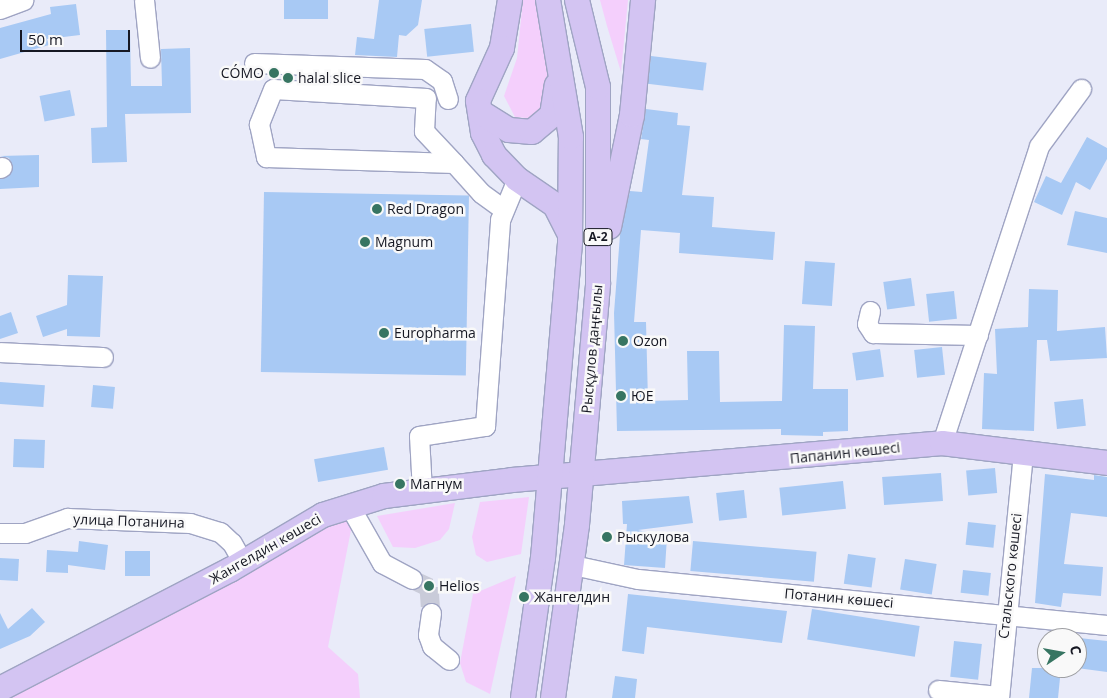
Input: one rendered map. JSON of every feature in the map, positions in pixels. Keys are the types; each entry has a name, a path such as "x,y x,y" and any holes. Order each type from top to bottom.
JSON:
{"main road":[{"path":"510,0 502,48 479,107 483,133 494,155 517,180 555,205 570,234"},
{"path":"523,698 544,558 570,234 571,137 562,61 548,0"},
{"name":"Рысқұлов даңғылы","path":"554,698 573,566 598,283 598,87 577,0"},
{"path":"598,283 632,115 643,0"},
{"path":"479,107 521,133 543,126 552,115 562,61"},
{"name":"Папанин көшесі","path":"551,478 942,443 1022,455 1107,463"},
{"name":"Жангелдин көшесі","path":"0,689 243,563 349,504 422,491 551,478"}],"street":[{"path":"0,9 23,0"},
{"path":"144,0 150,58"},
{"path":"254,63 424,69 442,81 448,100"},
{"path":"454,163 266,158 259,124 273,89 426,98 448,100 479,107"},
{"path":"942,443 1039,146 1081,89"},
{"path":"426,98 424,131 481,193 502,208"},
{"path":"422,491 418,436 485,426 492,288 502,208 517,180"},
{"path":"870,311 867,324 874,333 978,336"},
{"path":"0,352 103,357"},
{"name":"Стальского көшесі","path":"999,697 1022,455"},
{"path":"349,504 382,562 412,579"},
{"name":"улица Потанина","path":"0,533 26,533 67,518 190,523 220,532 232,542 243,563"},
{"name":"Потанин көшесі","path":"573,566 638,579 1107,624"},
{"path":"432,613 428,635 432,646 449,660"},
{"path":"938,690 999,697"}],"shaded area":[{"path":"523,0 535,0 553,56 548,106 538,119 515,117 504,96 517,58"},
{"path":"600,0 628,0 621,72 607,26"},
{"path":"529,497 521,554 487,562 476,555 472,537 480,502"},
{"path":"455,503 449,529 440,540 415,548 393,547 377,516"},
{"path":"353,520 328,647 358,674 360,698 0,698 320,525"},
{"path":"516,576 490,694 466,682 460,663 473,594"}],"building":[{"path":"284,0 328,0 328,19 284,19"},
{"path":"379,0 422,0 418,25 406,36 399,35 397,57 355,55 357,37 374,39"},
{"path":"76,4 80,35 47,39 49,45 0,59 0,28 51,14 50,7"},
{"path":"471,24 474,52 427,57 424,29"},
{"path":"106,30 130,30 131,86 162,86 161,49 190,48 191,113 125,114 127,162 92,163 91,128 107,127"},
{"path":"651,56 707,63 703,91 648,84"},
{"path":"70,90 75,116 45,121 40,96"},
{"path":"646,109 678,113 677,125 690,126 682,195 714,197 712,227 775,232 773,260 679,253 680,233 641,230 634,322 646,322 648,401 688,400 687,351 719,351 720,402 782,401 784,325 815,326 813,389 848,389 848,431 823,432 823,436 781,435 781,429 617,431 614,313 620,235 630,191 642,192 649,140 641,139"},
{"path":"1087,137 1107,148 1107,159 1090,190 1076,182 1062,215 1034,202 1046,176 1061,183"},
{"path":"39,155 39,187 0,189 0,179 13,167 9,158 0,156"},
{"name":"Magnum","path":"264,192 469,196 466,376 261,372"},
{"path":"1075,211 1107,218 1107,253 1067,245"},
{"path":"805,261 835,263 832,306 802,304"},
{"path":"68,275 103,276 100,337 67,336 67,329 43,337 36,316 67,305"},
{"path":"911,278 915,306 887,310 883,282"},
{"path":"1029,289 1058,290 1057,331 1105,327 1107,358 1050,361 1047,340 1037,340 1034,431 982,429 984,373 997,374 995,329 1028,327"},
{"path":"954,291 957,319 929,322 926,294"},
{"path":"11,312 18,333 0,339 0,316"},
{"path":"942,347 945,375 917,378 914,350"},
{"path":"880,349 884,377 856,381 852,353"},
{"path":"0,382 45,385 43,407 0,404"},
{"path":"93,385 115,387 113,409 91,407"},
{"path":"1083,399 1086,426 1057,429 1054,402"},
{"path":"14,439 45,440 44,468 13,467"},
{"path":"384,447 388,470 318,482 314,459"},
{"path":"995,468 997,493 968,495 966,471"},
{"path":"941,473 943,501 884,505 882,477"},
{"path":"1045,474 1094,480 1094,475 1107,477 1107,517 1071,513 1064,564 1103,567 1101,596 1063,593 1061,607 1035,603"},
{"path":"843,481 846,509 782,516 779,488"},
{"path":"744,490 747,518 719,521 716,493"},
{"path":"689,496 693,523 638,530 667,537 665,568 624,565 627,524 623,524 622,501"},
{"path":"968,522 996,525 993,548 966,545"},
{"path":"79,541 108,545 105,570 68,565 68,573 46,572 47,550 78,552"},
{"path":"693,541 817,552 814,582 690,571"},
{"path":"125,551 150,551 150,576 125,576"},
{"path":"848,554 876,558 872,588 844,584"},
{"path":"0,558 19,559 18,581 0,580"},
{"path":"905,559 937,564 932,595 900,590"},
{"path":"963,570 991,573 988,596 961,593"},
{"path":"628,594 787,611 782,643 647,627 644,654 622,651"},
{"path":"32,608 45,622 30,636 0,649 0,613 8,629"},
{"path":"812,609 920,626 915,657 807,640"},
{"path":"1087,639 1107,641 1107,672 1087,669"},
{"path":"954,641 982,644 978,680 950,677"},
{"path":"1032,668 1037,668 1037,678 1060,678 1058,698 1029,698"},
{"path":"615,676 637,679 635,698 612,698"}],"tunnel":[{"path":"412,579 429,587 431,613"}],"place":[{"name":"CÓMO","path":"274,73"},
{"name":"halal slice","path":"288,78"},
{"name":"Red Dragon","path":"377,209"},
{"name":"Magnum","path":"365,242"},
{"name":"Europharma","path":"384,333"},
{"name":"Ozon","path":"623,341"},
{"name":"ЮЕ","path":"621,396"},
{"name":"Магнум","path":"400,484"},
{"name":"Рыскулова","path":"607,537"},
{"name":"Helios","path":"429,586"},
{"name":"Жангелдин","path":"524,597"}]}
